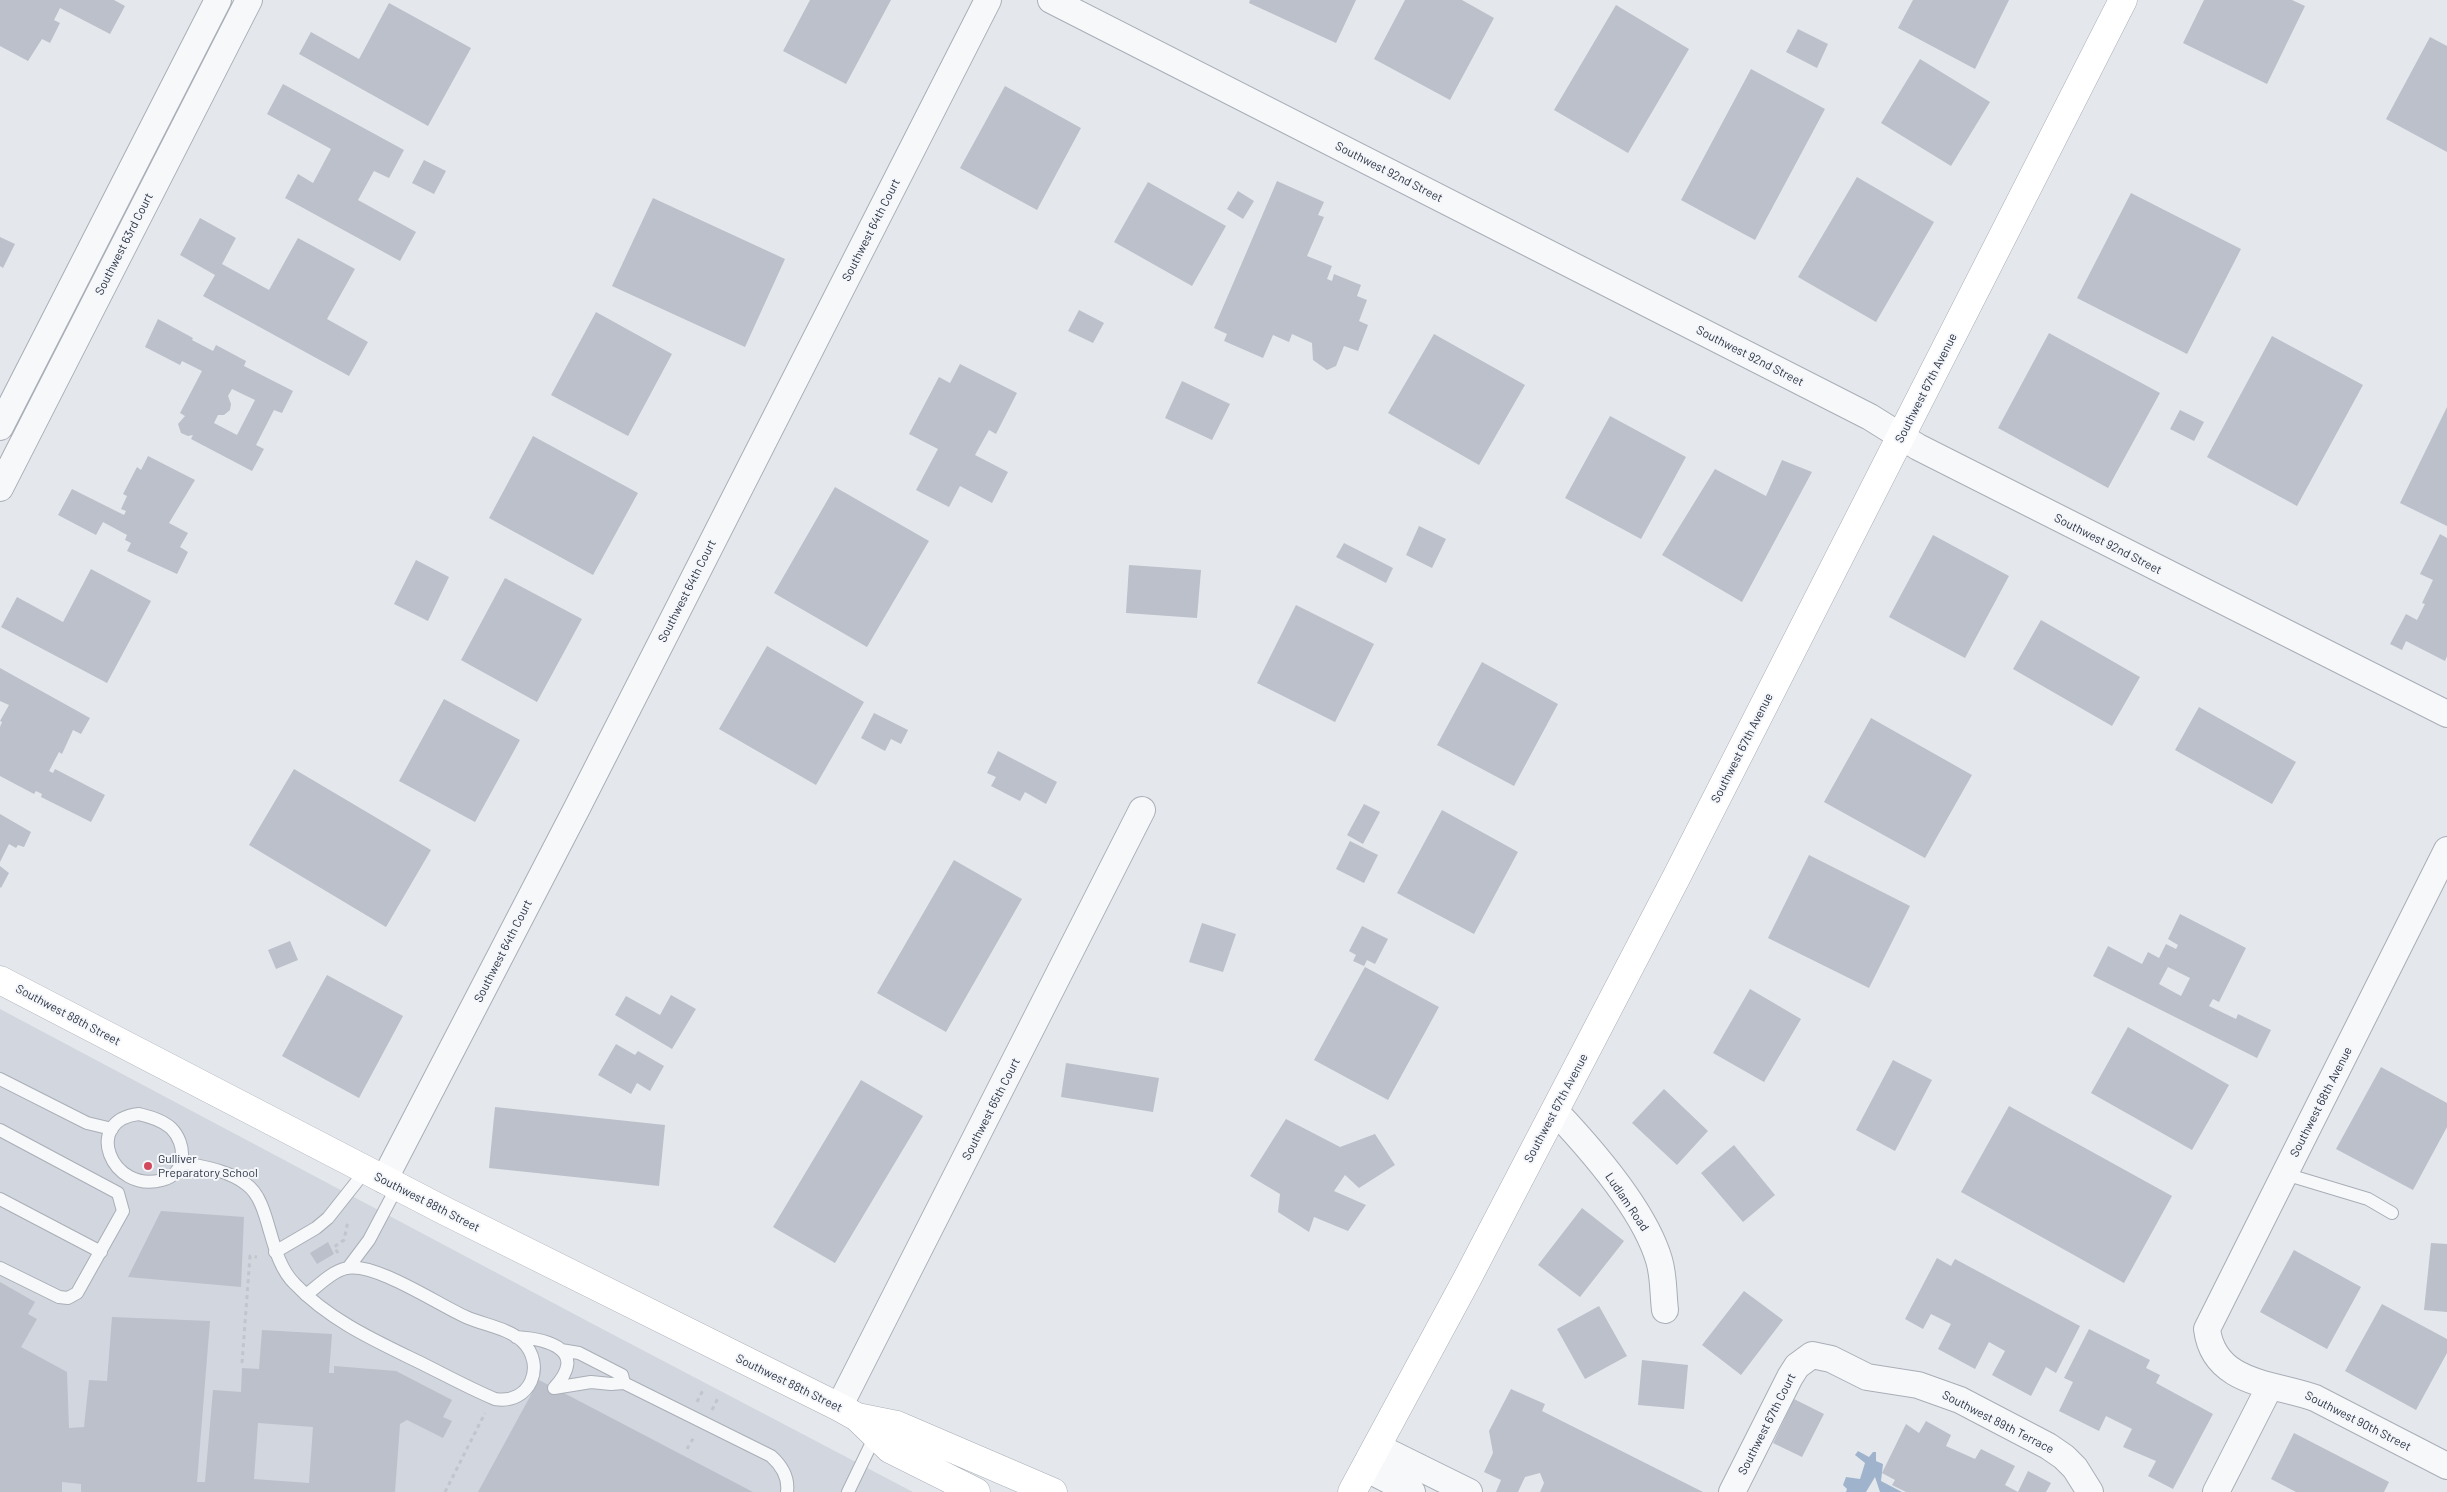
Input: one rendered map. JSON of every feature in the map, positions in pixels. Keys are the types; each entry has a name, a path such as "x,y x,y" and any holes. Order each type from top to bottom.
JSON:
{"main road":[{"name":"Southwest 67th Avenue","path":"1352,1492 1555,1111 2123,0"},
{"name":"Southwest 88th Street","path":"0,980 382,1179 864,1420 897,1424 1053,1492"},
{"name":"Southwest 88th Street","path":"864,1420 890,1448 976,1492"}],"street":[{"path":"0,427 146,145 218,0"},
{"name":"Southwest 63rd Court","path":"0,488 249,0"},
{"name":"Southwest 64th Court","path":"382,1179 577,808 988,0"},
{"name":"Southwest 92nd Street","path":"1051,0 1870,417 1918,447 2447,714"},
{"path":"146,145 168,157"},
{"path":"29,371 53,384"},
{"name":"Southwest 65th Court","path":"864,1420 1142,810"},
{"name":"Southwest 68th Avenue","path":"2214,1355 2207,1330 2211,1319 2447,850"},
{"name":"Ludlam Road","path":"1555,1111 1591,1151 1621,1191 1649,1234 1660,1261 1665,1310"},
{"name":"Southwest 89th Terrace","path":"1805,1358 1812,1355 1820,1355 1867,1377 1918,1385 1960,1400 2048,1446 2064,1457 2075,1468 2090,1492"},
{"name":"Southwest 90th Street","path":"2214,1355 2244,1377 2270,1386 2297,1391 2315,1398 2447,1466"},
{"name":"Southwest 67th Court","path":"1732,1492 1790,1377 1805,1358"},
{"path":"2221,1490 2270,1386"},
{"path":"1371,1458 1412,1492"},
{"path":"1371,1458 1468,1492"}],"lane":[{"path":"0,1079 87,1123 112,1129"},
{"path":"139,1114 160,1121 178,1138 183,1149 182,1162 176,1174 165,1180 141,1181 130,1177 112,1162 108,1153 107,1141 112,1129 120,1120 130,1115 139,1114"},
{"path":"0,1130 118,1193 123,1211 84,1284 77,1293 68,1298 60,1298 0,1268"},
{"path":"182,1162 230,1175 247,1184 254,1192 264,1212 275,1252 285,1274 306,1295 351,1327 487,1396 503,1400 530,1396"},
{"path":"2285,1174 2368,1199 2392,1213"},
{"path":"118,1193 130,1177"},
{"path":"275,1252 316,1228 338,1205 382,1179"},
{"path":"348,1268 365,1248 382,1179"},
{"path":"0,1199 102,1252"},
{"path":"306,1295 337,1272 348,1268 367,1270 387,1277 466,1317 516,1337 548,1341 561,1350 579,1353 622,1375 624,1383"},
{"path":"516,1337 530,1351 535,1368 532,1380 516,1397"},
{"path":"561,1350 567,1363 560,1382 554,1388 590,1382 624,1383 771,1456 779,1463 785,1473 787,1492"},
{"path":"848,1492 864,1420"}],"path":[{"path":"330,1259 338,1254 334,1247 345,1236 350,1214"},
{"path":"242,1364 250,1256 257,1257"},
{"path":"695,1405 704,1388"},
{"path":"711,1412 719,1396"},
{"path":"445,1492 486,1412"},
{"path":"687,1450 694,1436"}],"shaded area":[{"name":"Gulliver Preparatory School","path":"0,1009 591,1323 913,1492 0,1492"}],"water":[{"path":"1858,1451 1869,1457 1873,1452 1876,1452 1876,1461 1883,1464 1881,1481 1902,1492 1880,1492 1875,1477 1866,1492 1846,1492 1847,1489 1843,1485 1846,1477 1860,1479 1865,1463 1855,1455"}],"building":[{"path":"0,0 114,0 125,6 110,34 60,8 54,20 60,23 50,43 42,39 28,61 0,46"},
{"path":"810,0 891,0 846,84 783,51"},
{"path":"1250,0 1356,0 1336,43 1249,3"},
{"path":"1405,0 1462,0 1494,18 1450,100 1374,59"},
{"path":"1913,0 2009,0 1975,69 1898,28"},
{"path":"2204,0 2292,0 2305,6 2267,84 2183,43"},
{"path":"389,3 471,48 428,126 299,54 311,32 359,59"},
{"path":"1616,5 1689,49 1628,153 1554,110"},
{"path":"1798,29 1828,44 1817,68 1786,52"},
{"path":"2430,37 2447,46 2447,152 2386,119"},
{"path":"1920,59 1990,102 1951,166 1881,123"},
{"path":"1751,69 1825,109 1755,240 1681,200"},
{"path":"283,84 404,150 389,178 374,171 358,200 416,232 400,261 285,198 298,174 313,183 331,149 267,114"},
{"path":"1005,86 1081,128 1037,210 960,168"},
{"path":"424,160 446,171 434,194 412,183"},
{"path":"1857,177 1934,222 1876,322 1798,277"},
{"path":"1277,181 1324,202 1318,215 1324,217 1307,256 1332,266 1327,279 1332,281 1334,274 1361,285 1357,296 1367,300 1359,321 1368,325 1358,351 1344,346 1336,366 1327,370 1313,360 1312,343 1292,334 1289,342 1273,335 1263,358 1224,341 1227,334 1214,328"},
{"path":"1148,182 1226,226 1192,286 1114,242"},
{"path":"1238,191 1254,201 1243,219 1227,209"},
{"path":"2131,193 2241,249 2187,354 2077,298"},
{"path":"653,198 785,259 745,347 612,286"},
{"path":"200,218 236,238 222,264 269,290 298,238 355,269 327,319 368,342 349,376 203,296 215,275 180,255"},
{"path":"0,237 15,244 3,268 0,266"},
{"path":"1079,310 1104,323 1093,343 1068,331"},
{"path":"596,312 672,354 628,436 551,395"},
{"path":"158,319 213,351 216,345 246,361 244,366 293,391 282,413 274,410 256,445 264,449 252,471 191,439 193,435 188,436 181,433 178,424 185,416 180,413 202,371 182,361 180,365 145,347","holes":["232,389 255,400 237,435 214,423 218,415 224,415 230,410 231,404 228,396"]},
{"path":"2049,333 2160,393 2108,488 1998,428"},
{"path":"1434,334 1525,385 1479,465 1388,413"},
{"path":"2272,336 2363,385 2297,506 2207,457"},
{"path":"960,364 1017,393 996,434 989,430 975,455 1008,472 992,503 960,486 949,507 916,490 938,449 909,434 939,377 950,383"},
{"path":"1182,381 1230,404 1212,440 1165,418"},
{"path":"2447,407 2447,526 2400,503"},
{"path":"2180,410 2204,422 2194,441 2170,429"},
{"path":"1610,416 1686,457 1641,539 1565,498"},
{"path":"533,436 638,493 593,575 489,518"},
{"path":"148,456 195,480 169,523 188,533 180,547 188,552 177,574 127,551 131,543 125,540 127,535 103,522 96,535 58,515 72,489 124,515 126,511 121,509 127,496 123,494 137,467 141,470"},
{"path":"1782,460 1812,472 1742,602 1662,555 1715,469 1766,496"},
{"path":"835,487 929,541 867,647 774,593"},
{"path":"1419,526 1446,539 1432,568 1406,555"},
{"path":"2440,534 2447,538 2447,656 2445,661 2406,641 2402,650 2390,644 2406,614 2417,620 2425,604 2422,603 2433,580 2420,574"},
{"path":"1933,535 2009,576 1965,658 1889,617"},
{"path":"1344,543 1393,568 1386,583 1336,557"},
{"path":"416,560 449,577 428,621 394,604"},
{"path":"1129,565 1201,570 1197,618 1126,613"},
{"path":"91,569 151,601 107,683 1,627 17,597 63,622"},
{"path":"505,578 582,619 537,702 461,660"},
{"path":"1296,605 1374,644 1335,722 1257,683"},
{"path":"2041,620 2140,677 2112,726 2013,669"},
{"path":"767,646 864,702 816,785 719,729"},
{"path":"1482,662 1558,704 1514,786 1437,745"},
{"path":"0,668 90,718 81,734 73,730 62,754 59,752 49,771 53,773 55,769 105,795 91,822 41,797 42,794 36,791 34,794 0,776 0,727 2,722 0,721 9,705 0,701"},
{"path":"444,699 520,740 475,822 399,781"},
{"path":"2199,707 2296,762 2272,804 2175,750"},
{"path":"874,713 908,730 901,744 891,739 885,751 861,738"},
{"path":"1871,718 1972,775 1925,858 1824,802"},
{"path":"998,751 1057,782 1046,804 1025,792 1020,801 991,786 996,777 987,773"},
{"path":"294,769 431,850 386,927 249,845"},
{"path":"1364,804 1380,812 1363,844 1347,835"},
{"path":"1442,810 1518,852 1474,934 1397,893"},
{"path":"0,814 31,832 24,847 18,845 16,848 9,844 0,862"},
{"path":"1350,841 1378,855 1364,883 1336,869"},
{"path":"1809,855 1910,906 1869,988 1768,938"},
{"path":"954,860 1022,899 946,1032 877,993"},
{"path":"0,866 9,873 1,888 0,887"},
{"path":"2180,914 2246,948 2219,1002 2213,999 2209,1006 2236,1019 2238,1014 2271,1030 2257,1058 2093,976 2108,946 2142,964 2148,952 2159,958 2166,944 2176,949 2178,945 2168,939","holes":["2168,967 2190,978 2181,996 2159,984"]},
{"path":"1202,923 1236,934 1223,972 1189,962"},
{"path":"1362,926 1388,939 1375,964 1367,960 1364,966 1353,961 1356,955 1349,951"},
{"path":"290,941 298,960 276,969 268,950"},
{"path":"1365,967 1439,1007 1388,1100 1314,1060"},
{"path":"327,975 403,1016 359,1098 282,1056"},
{"path":"1750,989 1801,1019 1764,1082 1713,1053"},
{"path":"671,995 696,1009 672,1049 615,1015 626,996 660,1015"},
{"path":"2128,1027 2229,1085 2192,1150 2091,1093"},
{"path":"616,1044 635,1055 638,1051 664,1066 650,1091 637,1083 631,1094 598,1075"},
{"path":"1893,1060 1932,1080 1895,1151 1856,1130"},
{"path":"1066,1063 1159,1078 1153,1112 1061,1097"},
{"path":"2381,1067 2447,1103 2447,1127 2413,1190 2336,1149"},
{"path":"861,1080 923,1116 835,1263 773,1227"},
{"path":"1664,1089 1708,1131 1677,1165 1632,1123"},
{"path":"2009,1106 2172,1196 2124,1283 1961,1192"},
{"path":"495,1107 665,1125 659,1186 489,1168"},
{"path":"1286,1119 1340,1147 1375,1134 1395,1165 1359,1188 1345,1175 1334,1191 1366,1205 1348,1231 1314,1217 1309,1232 1278,1212 1280,1194 1250,1176"},
{"path":"1734,1145 1775,1195 1743,1222 1701,1173"},
{"path":"1582,1208 1624,1241 1580,1297 1538,1265"},
{"path":"161,1211 244,1217 241,1287 128,1277"},
{"path":"328,1242 334,1254 317,1264 310,1253"},
{"path":"2431,1243 2447,1244 2447,1312 2424,1310"},
{"path":"2294,1250 2361,1287 2327,1349 2260,1312"},
{"path":"1937,1258 1951,1266 1955,1259 2080,1326 2056,1373 2046,1367 2031,1396 1992,1375 2005,1351 1989,1342 1975,1369 1938,1349 1951,1324 1931,1314 1923,1329 1905,1319"},
{"path":"0,1282 35,1302 28,1314 37,1319 21,1347 67,1372 69,1428 84,1427 89,1380 107,1381 112,1317 210,1321 197,1482 205,1482 213,1390 241,1392 242,1368 259,1369 262,1330 332,1334 329,1373 334,1373 334,1366 396,1371 452,1400 443,1417 452,1421 443,1438 407,1420 400,1424 395,1492 81,1492 81,1484 62,1482 62,1492 0,1492","holes":["258,1423 313,1427 309,1483 254,1479"]},
{"path":"1744,1291 1783,1320 1741,1375 1702,1345"},
{"path":"2382,1304 2447,1339 2447,1353 2416,1410 2345,1371"},
{"path":"1599,1306 1627,1356 1585,1379 1557,1329"},
{"path":"2089,1329 2150,1360 2146,1368 2160,1375 2156,1383 2213,1414 2173,1489 2148,1476 2156,1461 2123,1447 2132,1429 2106,1416 2099,1431 2059,1411 2073,1382 2064,1378"},
{"path":"1642,1360 1688,1365 1684,1409 1638,1405"},
{"path":"539,1380 753,1492 478,1492"},
{"path":"1511,1389 1545,1404 1542,1411 1703,1492 1540,1492 1544,1483 1540,1473 1525,1477 1518,1492 1496,1492 1501,1480 1484,1472 1493,1453 1489,1431"},
{"path":"1794,1399 1824,1414 1802,1457 1773,1443"},
{"path":"1926,1421 1951,1435 1946,1446 1975,1459 1981,1449 2015,1466 2005,1485 2018,1492 1906,1492 1892,1485 1895,1480 1882,1473 1906,1424 1919,1433"},
{"path":"2294,1433 2389,1482 2384,1492 2296,1492 2271,1479"},
{"path":"2028,1471 2051,1483 2046,1492 2018,1492"}],"place":[{"name":"Gulliver Preparatory School","path":"148,1166"}]}
